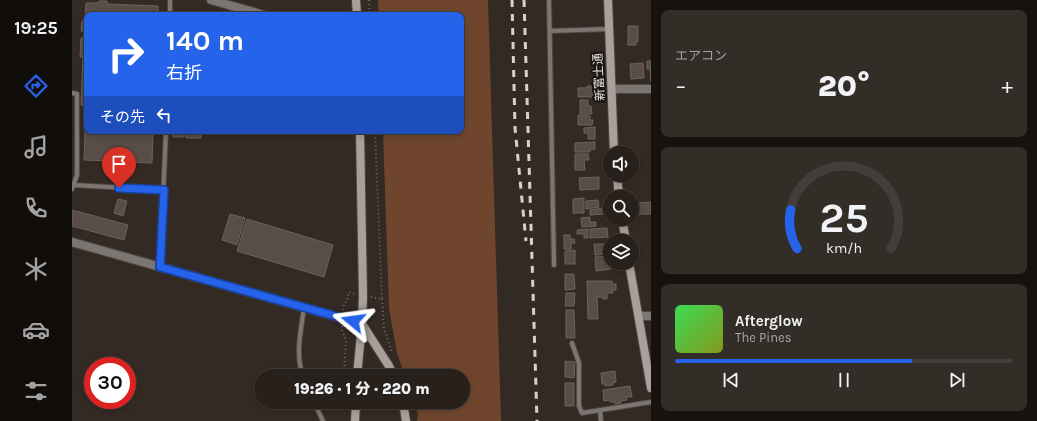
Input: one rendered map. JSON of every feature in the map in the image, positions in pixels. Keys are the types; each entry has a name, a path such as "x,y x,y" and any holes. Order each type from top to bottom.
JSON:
{"street":[{"path":"211,0 253,12"},
{"path":"356,0 357,12"},
{"name":"新富士通","path":"608,0 614,146"},
{"path":"612,89 651,89"},
{"path":"358,369 362,324 360,134"},
{"path":"72,242 362,324 390,369"},
{"path":"630,270 651,388"},
{"path":"639,316 651,316"},
{"path":"355,421 356,409"},
{"path":"404,409 406,421"}],"lane":[{"path":"170,0 170,12"},
{"path":"549,0 554,265"},
{"path":"550,30 609,29"},
{"path":"72,93 77,94 77,175 73,187 164,190"},
{"path":"160,267 166,134"},
{"path":"301,369 299,351 304,308"},
{"path":"572,343 579,363 578,406 582,413 651,402"},
{"path":"317,409 323,421"},
{"path":"600,410 601,421"}],"path":[{"path":"369,0 370,12"},
{"path":"382,299 384,328 393,355"},
{"path":"385,369 389,366"}],"shaded area":[{"path":"378,0 488,0 501,421 417,421 418,414 416,409 470,409 470,369 403,369 397,353 389,308 383,134 464,134 464,12 379,12"}],"building":[{"path":"99,1 107,1 107,4 158,6 158,12 86,12 86,3 99,3"},
{"path":"82,21 84,21 84,31 81,31"},
{"path":"628,26 638,26 638,42 636,42 636,45 628,45"},
{"path":"81,38 84,38 84,105 81,105 83,57 80,57"},
{"path":"647,61 651,61 651,82 650,69 647,69"},
{"path":"643,63 644,78 631,79 630,64"},
{"path":"587,86 591,86 591,88 593,88 593,97 578,97 578,88 587,88"},
{"path":"580,100 588,100 588,106 591,106 592,114 580,114"},
{"path":"578,115 590,116 590,120 593,120 592,125 578,125"},
{"path":"595,127 595,139 588,139 588,133 584,133 584,128"},
{"path":"85,134 153,134 152,163 131,162 130,169 126,168 126,172 110,172 111,161 84,160"},
{"path":"172,134 184,134 184,137 173,137"},
{"path":"186,134 201,134 201,138 186,138"},
{"path":"595,142 595,149 590,149 590,152 575,152 575,143"},
{"path":"575,154 588,154 589,160 584,160 585,170 575,170"},
{"path":"599,177 599,189 580,190 579,178"},
{"path":"584,198 584,213 573,213 573,199"},
{"path":"118,199 127,201 123,216 114,213"},
{"path":"598,200 599,207 586,209 586,201"},
{"path":"651,202 651,214 639,214 639,203"},
{"path":"603,208 603,214 590,215 590,210"},
{"path":"72,210 128,225 124,240 72,226"},
{"path":"230,214 245,218 237,245 222,240"},
{"path":"590,217 590,222 596,222 596,226 582,227 581,218"},
{"path":"247,219 333,245 324,277 237,251"},
{"path":"607,228 608,234 603,234 603,237 590,238 590,229"},
{"path":"588,229 588,238 584,238 584,234 577,234 577,230"},
{"path":"564,235 570,235 570,239 574,239 575,243 571,243 571,249 564,249"},
{"path":"594,244 603,244 603,254 595,255"},
{"path":"575,250 575,264 565,264 565,251"},
{"path":"603,256 604,270 596,271 595,257"},
{"path":"565,274 574,274 575,289 565,290"},
{"path":"587,281 612,281 612,284 616,284 616,290 612,290 613,293 607,293 607,299 597,297 598,319 588,319"},
{"path":"566,293 575,293 574,306 565,306"},
{"path":"566,310 574,310 575,338 566,338"},
{"path":"565,361 575,362 574,378 565,377"},
{"path":"615,371 616,382 613,383 613,385 605,386 605,384 602,384 601,373"},
{"path":"565,383 574,383 574,406 565,406"},
{"path":"630,386 632,397 626,397 627,400 615,404 615,402 610,402 609,400 604,401 603,390"}],"railway":[{"path":"512,0 515,128 526,241"},
{"path":"524,0 537,421"}],"route":[{"path":"119,188 164,190 160,267 353,321"}]}
